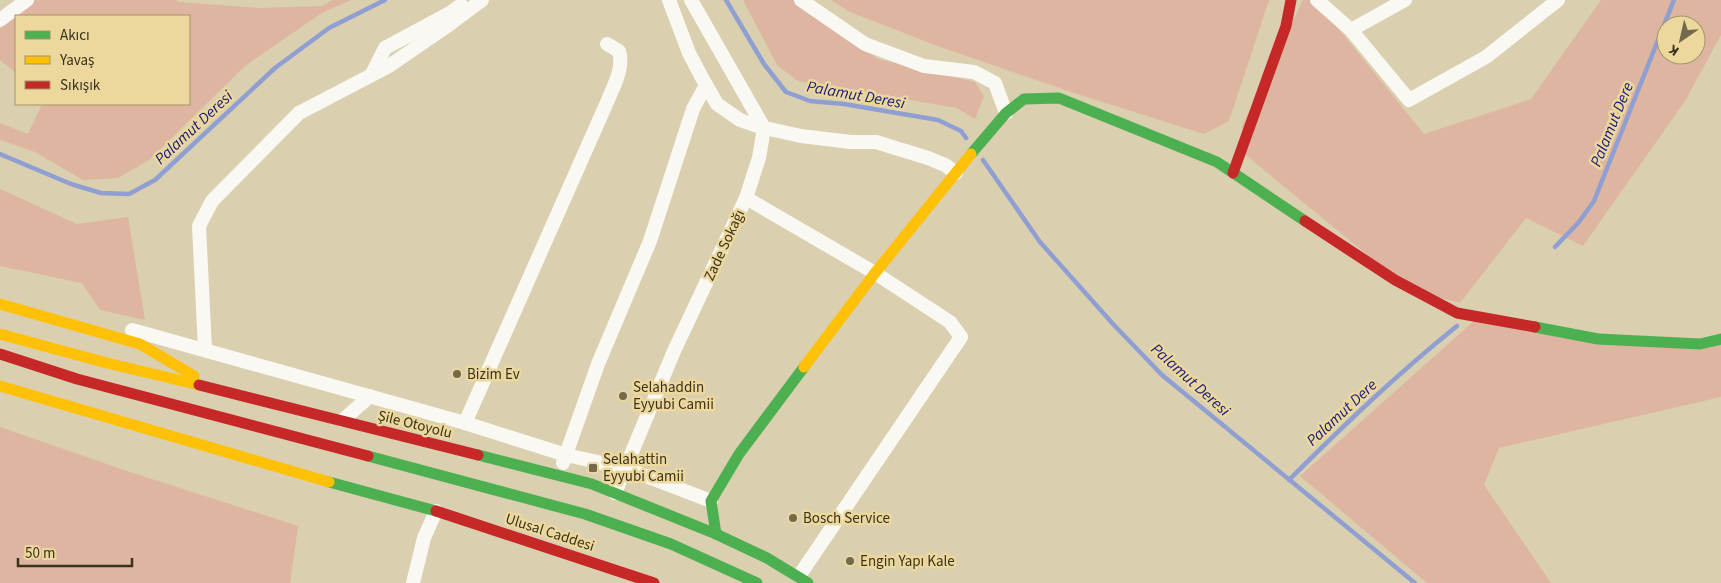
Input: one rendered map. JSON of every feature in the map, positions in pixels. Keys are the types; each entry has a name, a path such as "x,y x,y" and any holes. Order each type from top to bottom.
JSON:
{"main road":[{"path":"1233,173 1286,26 1291,0"},
{"path":"716,534 711,500 739,454 875,273 1006,113 1024,99 1059,98 1217,162 1395,280 1457,313 1598,339 1700,344 1721,339"},
{"path":"0,304 140,344 221,391"},
{"name":"Şile Otoyolu","path":"0,334 107,363 343,420 592,484 716,534 767,558 804,579"},
{"path":"0,354 77,379 585,514 671,544 757,583"},
{"name":"Ulusal Caddesi","path":"0,386 135,424 364,493 436,511 654,583"}],"street":[{"path":"0,20 27,0"},
{"path":"372,74 385,48 450,13 467,0"},
{"path":"205,349 199,226 212,201 299,113 390,66 482,0"},
{"path":"669,0 688,53 706,84 718,104 740,120 764,128 801,136 851,142 876,142 928,158 945,165 956,173"},
{"path":"691,0 764,128"},
{"path":"801,0 865,44 924,66 974,72 995,83 1006,113"},
{"path":"1317,0 1351,30 1409,100 1486,57 1558,0"},
{"path":"1351,30 1406,0"},
{"path":"465,424 608,100 619,71 622,61 620,51 607,44"},
{"path":"558,476 598,364 650,241 693,110 706,84"},
{"name":"Zade Sokağı","path":"615,494 674,351 746,198 759,158 764,128"},
{"path":"746,198 875,273 950,322 961,337 804,579"},
{"path":"120,327 370,396 566,455 625,468 711,500"},
{"path":"343,420 370,396"},
{"path":"413,583 424,538 436,511"},
{"path":"603,583 609,568"}],"shaded area":[{"path":"35,0 176,0 179,2 259,8 322,6 333,0 352,0 323,12 245,66 149,160 118,178 83,180 35,152 0,140 0,123 28,134 42,105 190,105 190,15 17,15"},
{"path":"743,0 793,0 878,59 975,82 984,96 975,119 957,108 798,81 777,65"},
{"path":"831,0 1269,0 1229,121 1204,134 1071,92 943,48 850,12"},
{"path":"1303,0 1315,0 1424,134 1531,99 1601,0 1721,0 1721,35 1706,62 1706,15 1656,15 1656,65 1705,65 1685,101 1583,246 1526,218 1460,303 1409,289 1242,152 1242,126"},
{"path":"15,17 15,72 0,60 0,29"},
{"path":"0,189 77,224 128,217 145,320 100,310 82,283 0,266"},
{"path":"1474,321 1721,345 1721,397 1499,448 1484,485 1551,583 1427,583 1300,476"},
{"path":"0,427 127,471 298,526 290,583 0,583"}],"waterway":[{"name":"Palamut Deresi","path":"0,154 71,184 101,193 129,194 155,180 275,68 329,28 385,0"},
{"name":"Palamut Deresi","path":"726,0 764,64 786,92 810,101 844,104 938,120 961,131 966,138"},
{"name":"Palamut Dere","path":"1555,247 1579,222 1594,201 1674,0"},
{"name":"Palamut Deresi","path":"983,160 1040,242 1113,324 1162,375 1415,583"},
{"name":"Palamut Dere","path":"1289,480 1371,401 1457,326"}],"traffic: fast":[{"path":"971,154 1006,113 1024,99 1059,98 1217,162 1305,221"},
{"path":"1535,327 1598,339 1700,344 1721,339"},
{"path":"716,534 711,501 739,454 804,367"},
{"path":"478,455 592,484 716,534 767,558 808,583"},
{"path":"368,456 585,514 671,544 757,583"},
{"path":"329,482 436,511"}],"traffic: slow":[{"path":"804,367 875,273 971,154"},
{"path":"0,304 140,344 194,376"},
{"path":"0,334 107,363 199,385"},
{"path":"0,386 329,482"}],"traffic: jam":[{"path":"1233,173 1286,26 1291,0"},
{"path":"1305,221 1395,280 1457,313 1535,327"},
{"path":"0,354 77,379 368,456"},
{"path":"199,385 478,455"},
{"path":"436,511 654,583"}],"place":[{"name":"Bizim Ev","path":"457,374"},
{"name":"Selahaddin Eyyubi Camii","path":"623,396"},
{"name":"Selahattin Eyyubi Camii","path":"593,468"},
{"name":"Bosch Service","path":"793,518"},
{"name":"Engin Yapı Kale","path":"850,561"}]}
